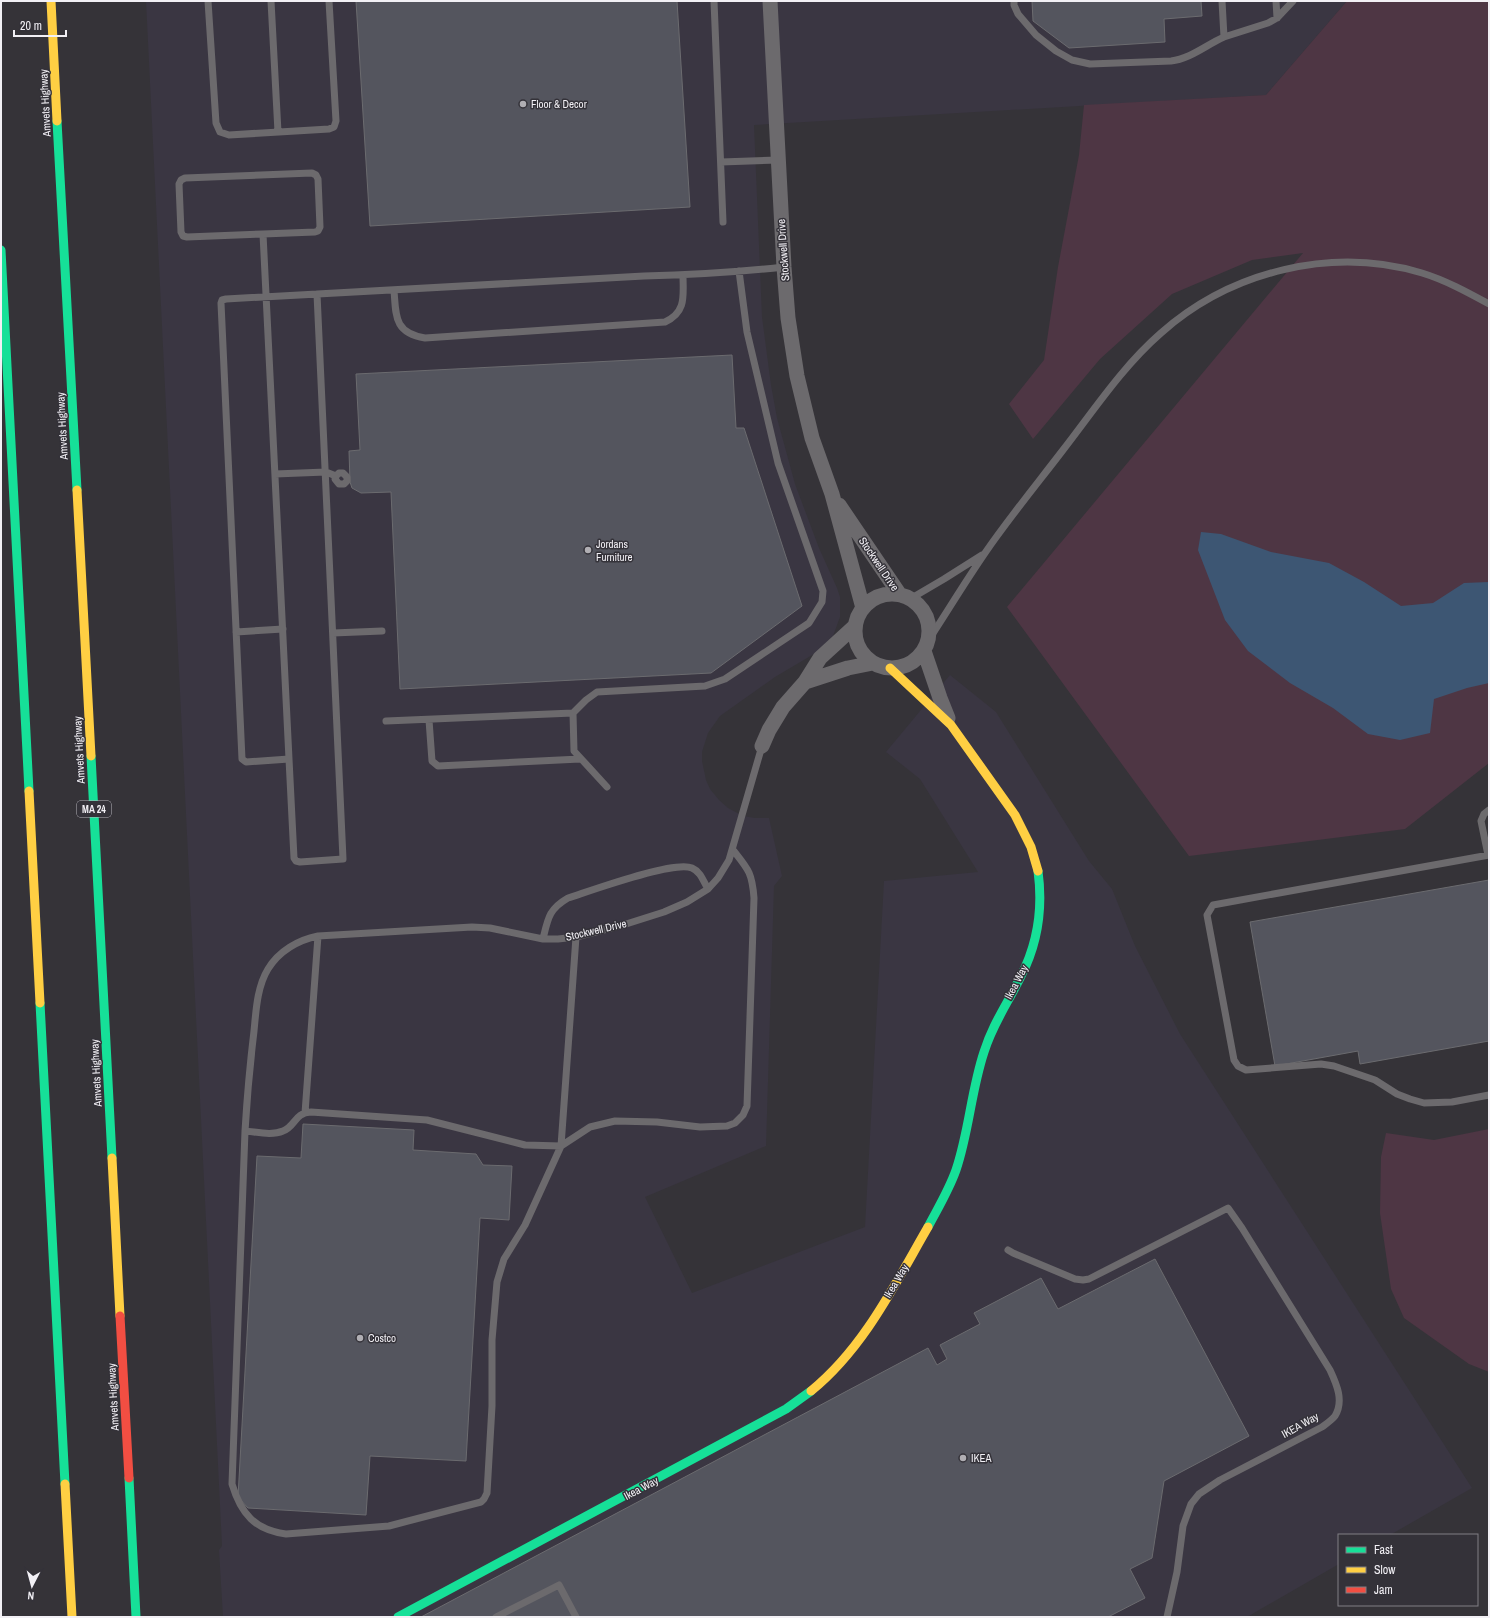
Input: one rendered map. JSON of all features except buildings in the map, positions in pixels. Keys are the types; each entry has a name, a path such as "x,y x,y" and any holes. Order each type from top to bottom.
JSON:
{"main road":[{"name":"Amvets Highway","path":"51,1 136,1617"},
{"path":"1,250 72,1617"},
{"name":"Ikea Way","path":"398,1617 536,1548 786,1410 818,1385 845,1357 877,1312 912,1256 946,1192 956,1171 967,1130 983,1055 993,1027 1024,970 1034,946 1040,903 1039,881 1035,858 1015,815 951,725 890,668"}],"street":[{"name":"Stockwell Drive","path":"770,1 788,318 798,382 812,438 832,494 863,608"},
{"name":"Stockwell Drive","path":"832,494 905,597"},
{"path":"892,594 905,597 920,606 926,616 929,629 926,646 913,662 902,667 890,668 873,663 867,659 858,647 855,626 858,616 869,602 880,596 892,594"},
{"name":"Stockwell Drive","path":"762,746 777,715 805,682 820,658 855,626"},
{"name":"Ikea Way","path":"926,646 940,698 951,725"},
{"name":"Stockwell Drive","path":"805,682 848,668 873,663"}],"lane":[{"path":"208,1 216,123 220,132 229,135 329,130 334,127 336,121 329,1"},
{"path":"271,1 278,132"},
{"path":"714,1 723,222"},
{"path":"1014,1 1018,14 1041,40 1064,56 1090,64 1180,60 1224,37 1268,23 1277,18 1293,1"},
{"path":"1222,1 1224,37"},
{"path":"1276,1 1277,18"},
{"path":"721,162 778,160"},
{"path":"312,173 316,175 318,179 320,227 318,231 263,234 187,238 183,236 181,232 180,180 185,178 312,173"},
{"path":"263,234 294,858 296,861 300,862 343,859 317,294"},
{"path":"926,646 985,552 1115,382 1139,354 1187,311 1214,295 1242,282 1275,272 1314,263 1351,262 1388,265 1422,273 1456,286 1489,304"},
{"path":"289,759 243,761 222,300 739,272 784,267"},
{"path":"386,721 573,713 586,700 597,692 705,686 725,679 809,623 822,602 823,590 778,463 747,332 739,272"},
{"path":"394,290 396,315 399,324 404,331 413,336 425,338 665,322 673,318 681,308 684,301 683,275"},
{"path":"275,474 326,472 336,476 339,473 345,474 348,479 346,483"},
{"path":"905,597 944,579 985,552"},
{"path":"236,632 283,629"},
{"path":"333,633 382,631"},
{"path":"573,713 574,751 607,787"},
{"path":"429,720 432,761 438,766 580,759"},
{"name":"Stockwell Drive","path":"561,1146 525,1225 504,1259 496,1282 492,1340 492,1412 487,1494 484,1499 481,1502 389,1526 286,1534 262,1528 255,1523 240,1504 232,1484 247,1086 258,1001 264,976 273,962 287,949 298,942 318,936 472,927 490,928 543,939 576,937 623,925 664,912 687,902 708,889 724,870 732,850 762,746"},
{"path":"1489,810 1484,814 1481,821 1488,855 1213,905 1207,915 1234,1060 1238,1066 1246,1070 1321,1064 1334,1066 1375,1080 1397,1094 1424,1102 1452,1102 1489,1095"},
{"path":"245,1131 274,1133 282,1131 288,1128 296,1118 305,1113 385,1116 427,1120 525,1145 561,1146 590,1127 615,1121 657,1122 716,1127 727,1126 735,1123 743,1115 747,1106 754,898 752,877 749,870 732,850"},
{"path":"543,939 550,913 561,902 568,898 663,869 682,866 690,867 698,872 708,889"},
{"path":"305,1113 318,936"},
{"path":"561,1146 576,937"},
{"name":"IKEA Way","path":"1008,1250 1065,1275 1084,1280 1095,1277 1228,1208 1330,1370 1339,1389 1340,1402 1334,1417 1322,1427 1220,1480 1199,1494 1191,1504 1183,1526 1177,1572 1167,1617"},
{"path":"496,1617 559,1585 576,1617"}],"shaded area":[{"path":"146,1 1347,1 1266,95 754,125 762,317 771,385 777,418 795,484 819,548 840,597 840,617 833,636 819,651 775,677 720,716 708,733 702,752 702,761 706,780 710,789 719,800 728,808 743,816 769,818 782,876 774,886 766,1146 645,1197 692,1293 865,1227 884,881 978,872 920,779 886,752 950,675 996,712 1089,861 1112,889 1135,946 1180,1034 1472,1488 1392,1534 1338,1534 1338,1565 1247,1617 223,1617 219,1550 222,1546"},
{"path":"1347,1 1489,1 1489,763 1405,829 1189,856 1007,607 1303,253 1252,260 1172,294 1100,359 1033,439 1009,404 1044,360 1058,267 1079,155 1084,105 1266,95"},
{"path":"1489,1129 1489,1372 1469,1364 1404,1318 1391,1289 1380,1213 1381,1157 1386,1133 1434,1140"}],"water":[{"path":"1201,532 1221,534 1271,552 1329,563 1364,582 1401,606 1433,603 1464,583 1489,582 1489,683 1467,688 1434,699 1430,733 1400,740 1368,734 1333,708 1290,683 1248,651 1225,620 1198,550"}],"traffic: fast":[{"path":"57,121 77,490"},
{"path":"1,250 29,791"},
{"path":"91,756 112,1158"},
{"path":"928,1227 947,1192 956,1170 964,1141 976,1082 988,1042 996,1022 1021,976 1032,951 1038,925 1039,912 1040,898 1038,871"},
{"path":"40,1003 65,1484"},
{"path":"398,1617 786,1409 811,1391"},
{"path":"129,1478 136,1617"}],"traffic: slow":[{"path":"51,1 57,121"},
{"path":"77,490 91,756"},
{"path":"890,668 951,725 1015,815 1031,847 1038,871"},
{"path":"29,791 40,1003"},
{"path":"112,1158 120,1316"},
{"path":"811,1391 830,1374 863,1335 890,1293 928,1227"},
{"path":"65,1484 72,1617"}],"traffic: jam":[{"path":"120,1316 129,1478"}],"place":[{"name":"Floor & Decor","path":"523,104"},
{"name":"Jordans Furniture","path":"588,550"},
{"name":"Costco","path":"360,1338"},
{"name":"IKEA","path":"963,1458"}]}
